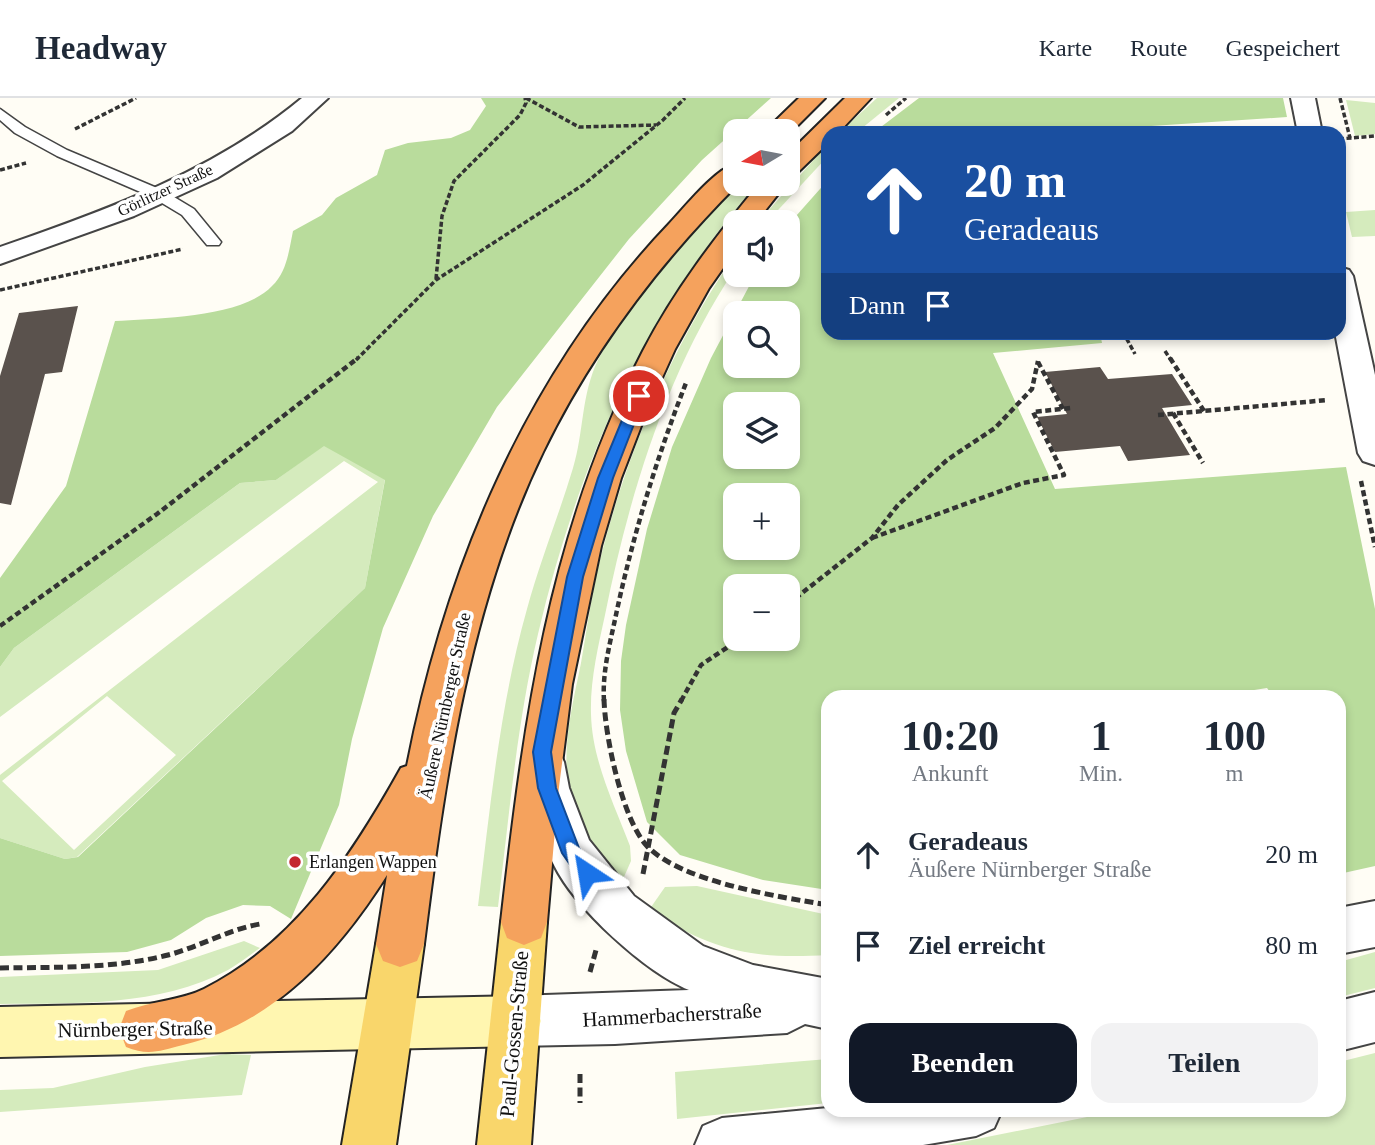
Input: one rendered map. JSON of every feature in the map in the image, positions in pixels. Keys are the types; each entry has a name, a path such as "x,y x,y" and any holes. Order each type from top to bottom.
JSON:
{"highway":[{"path":"790,119 813,98"},
{"path":"831,126 859,98"},
{"path":"800,156 821,135"},
{"name":"Äußere Nürnberger Straße","path":"400,944 433,748 450,668 471,592 525,454 586,347 638,275 694,210 723,183"},
{"path":"752,210 763,196"},
{"path":"524,922 542,752 575,577 589,528 622,432 670,330 723,246"},
{"path":"144,1029 215,1010 269,978 333,916 390,833 433,748"}],"main road":[{"name":"Paul-Gossen-Straße","path":"504,1145 524,922"},
{"path":"369,1145 400,944"}],"street":[{"name":"Görlitzer Straße","path":"0,256 87,225 243,153 316,98"},
{"path":"1303,98 1309,126"},
{"path":"1346,311 1363,397 1367,463"},
{"name":"Hammerbacherstraße","path":"542,752 547,788 571,853 618,912 688,965 753,989 821,1004"},
{"path":"1346,930 1375,924"},
{"name":"Hammerbacherstraße","path":"516,1021 615,1019 821,1005"},
{"path":"1346,1024 1375,1017"},
{"path":"388,1024 516,1021"},
{"name":"Nürnberger Straße","path":"0,1032 388,1024"},
{"path":"722,1145 804,1141 937,1117"}],"lane":[{"path":"0,113 20,131 158,194 188,212 213,242"}],"path":[{"path":"46,144 136,98"},
{"path":"525,98 579,127 656,125"},
{"path":"436,280 442,209 447,194 454,181 520,115 526,103 525,98"},
{"path":"0,626 157,514 354,362 436,280 583,185 685,98"},
{"path":"1340,98 1350,138"},
{"path":"1346,138 1375,136"},
{"path":"0,290 213,242"},
{"path":"1127,340 1135,354"},
{"path":"1165,351 1204,411"},
{"path":"800,595 872,538 898,505 947,460 995,428 1032,389 1038,361 1063,409"},
{"path":"691,372 656,459 625,569 604,679 605,719 619,782 639,835 650,848 675,864 738,886 821,904"},
{"path":"1158,415 1363,397"},
{"path":"872,538 1023,483 1064,475 1034,412 1072,408"},
{"path":"1173,413 1203,463"},
{"path":"1367,463 1375,547"},
{"path":"650,848 674,713 701,665 723,650"},
{"path":"0,968 130,962 170,954 238,926 270,923"},
{"path":"587,981 598,943"},
{"path":"580,1074 580,1103"}],"green space":[{"path":"481,98 771,98 748,119 723,119 723,141 629,239 497,407 433,516 383,628 352,739 339,805 291,919 270,906 243,905 206,918 171,940 127,952 0,956 0,838 65,859 78,857 365,588 385,480 324,446 276,480 240,483 14,648 0,667 0,578 66,486 115,321 198,314 241,305 258,297 272,286 281,274 293,231 322,215 336,198 377,175 385,150 408,143 451,138 470,130 486,106"},
{"path":"877,98 899,98 865,126 847,126"},
{"path":"919,98 1283,98 1287,117 1151,126 882,126"},
{"path":"1346,100 1375,103 1375,134 1355,136"},
{"path":"821,152 821,164 800,186 800,175"},
{"path":"821,188 821,340 1101,340 1102,343 993,353 1055,489 1346,467 1375,609 1375,866 1346,872 1346,690 1267,688 821,690 821,889 763,880 680,855 647,822 626,751 620,710 621,661 647,529 672,447 723,335 723,378 800,378 800,301 741,301 749,287 800,287 800,212"},
{"path":"728,196 747,196 736,210 723,210 723,226 681,285 648,339 595,453 554,572 538,634 524,701 498,907 478,906 497,756 510,682 532,591 573,468 592,373 627,311 681,245"},
{"path":"781,196 791,196 778,210 769,210"},
{"path":"1375,210 1375,236 1352,237 1346,212"},
{"path":"723,273 724,287 689,349 670,392 639,480 597,652 592,689 592,731 605,782 630,846 631,861 620,886 595,852 572,804 566,758 569,726 599,564 623,483 653,403"},
{"path":"324,445 385,479 365,588 77,857 65,859 0,838 0,775 378,482 344,461 0,717 0,667 14,648 240,483 276,480","holes":["107,696 176,755 74,850 2,781"]},
{"path":"697,886 821,913 821,955 755,954 714,944 649,910 665,887"},
{"path":"244,941 260,948 228,970 174,991 146,997 87,1003 0,1004 0,977 158,970"},
{"path":"1375,952 1375,988 1346,995 1346,960"},
{"path":"1375,1053 1375,1145 947,1145 1087,1117 1346,1117 1346,1060"},
{"path":"226,1054 251,1055 242,1095 0,1112 0,1090 53,1088 145,1067"},
{"path":"821,1060 821,1104 677,1119 675,1072"}],"building":[{"path":"78,306 62,372 45,374 11,505 0,503 0,376 19,313"},
{"path":"1100,367 1108,379 1172,374 1192,405 1162,408 1190,455 1128,461 1120,446 1055,452 1037,417 1067,414 1045,372"}],"place":[{"name":"Erlangen Wappen","path":"295,862"}],"route":[{"path":"587,873 571,853 547,788 542,752 575,577 622,432 639,396"}]}
